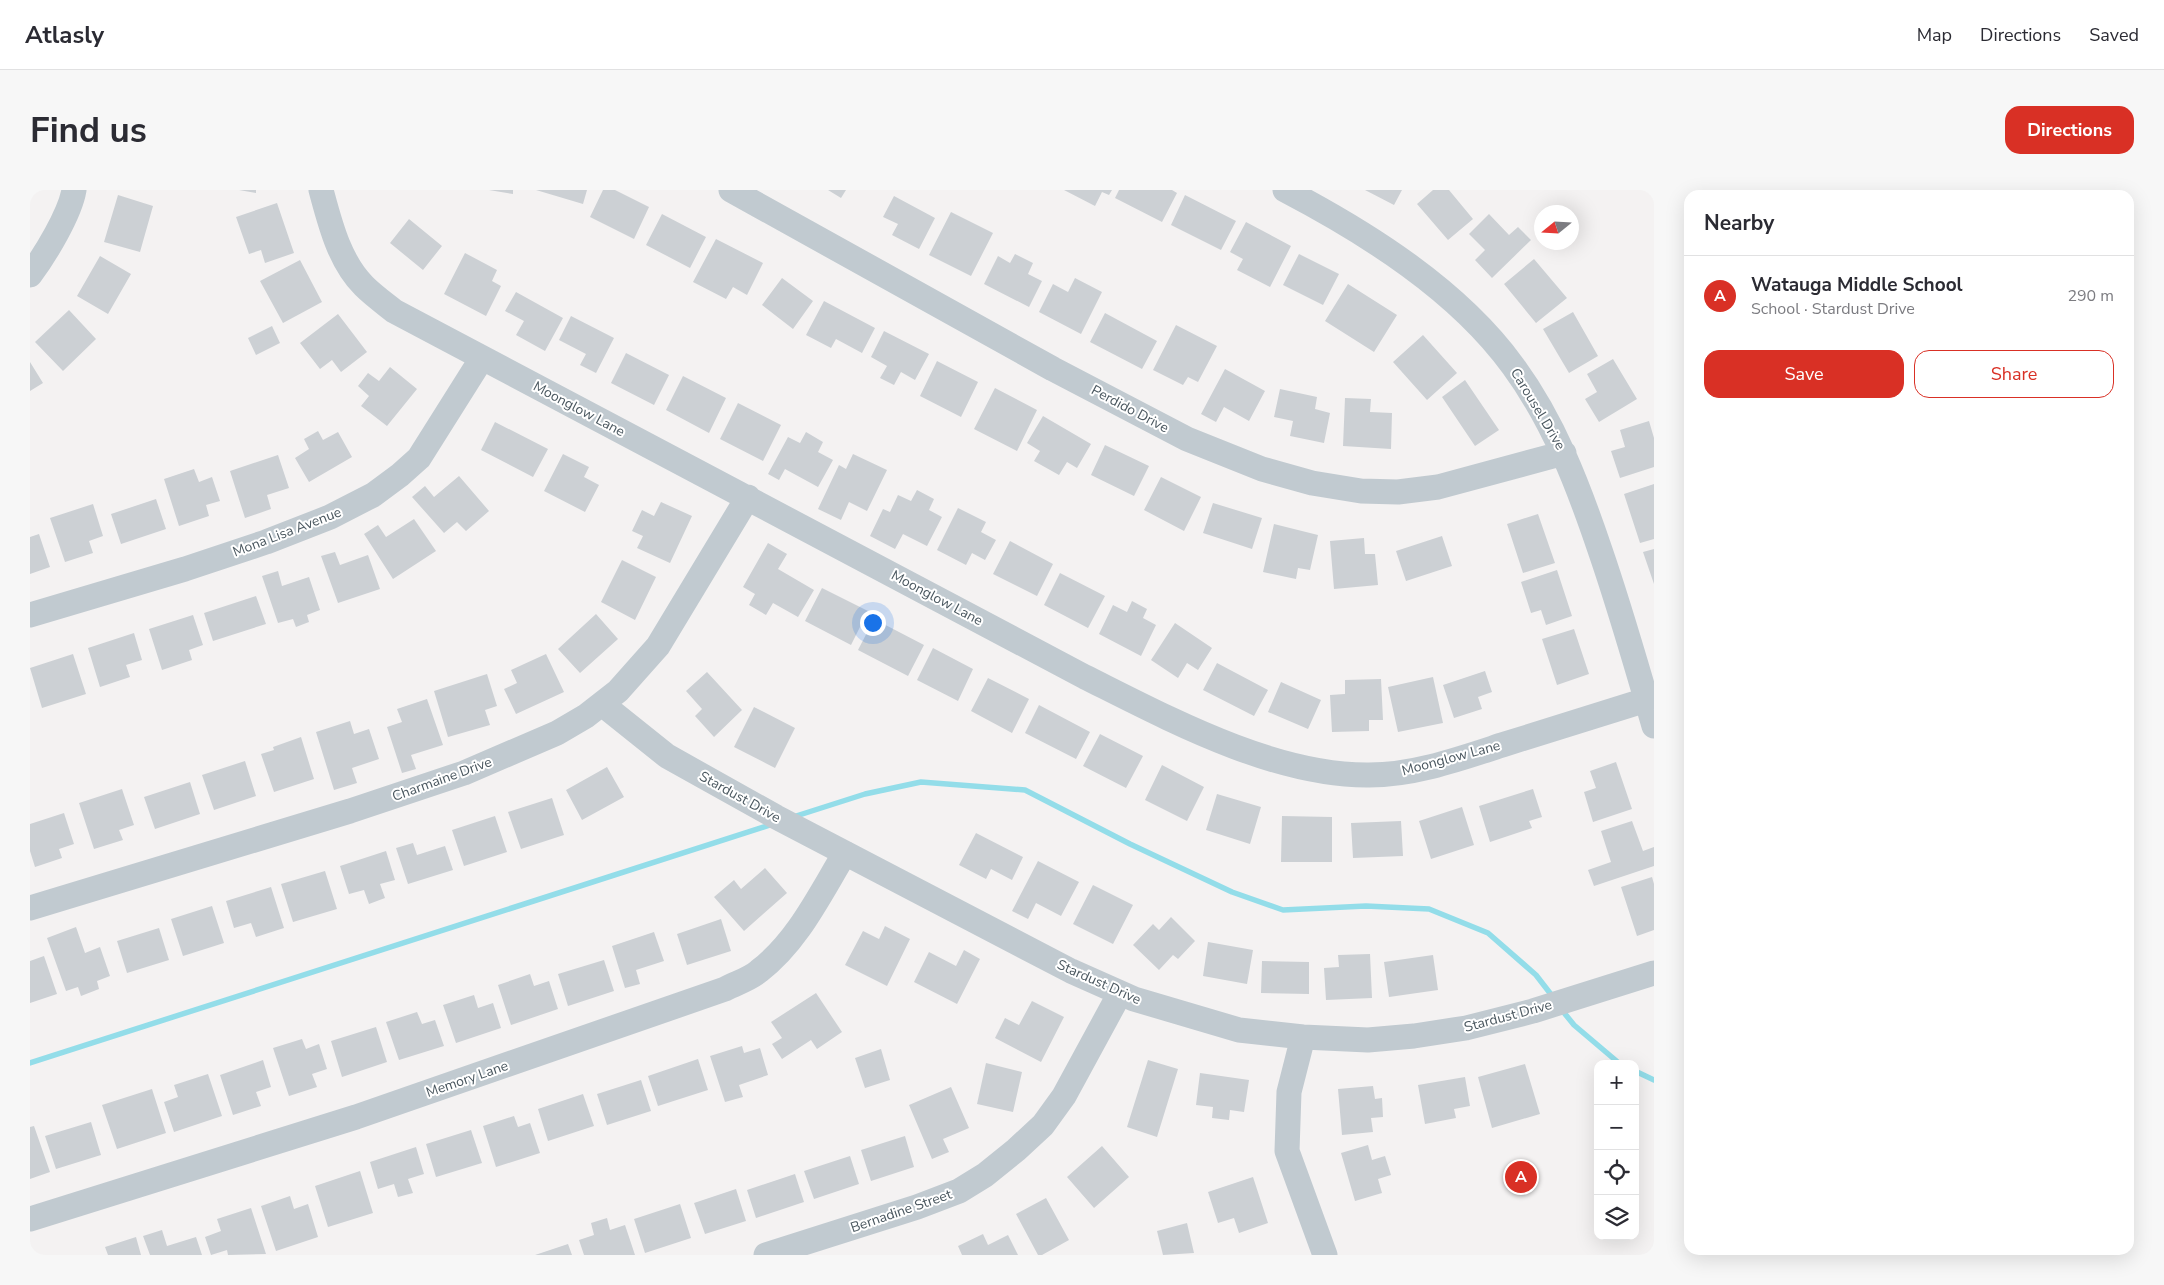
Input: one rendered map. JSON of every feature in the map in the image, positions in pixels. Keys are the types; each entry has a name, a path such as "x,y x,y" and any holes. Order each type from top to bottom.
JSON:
{"street":[{"path":"30,275 40,262 72,201 74,190"},
{"name":"Moonglow Lane","path":"321,190 335,239 363,286 394,311 1085,677 1191,730 1275,760 1326,772 1369,775 1407,772 1460,758 1646,700"},
{"name":"Perdido Drive","path":"741,192 1070,378 1187,439 1262,469 1312,483 1361,491 1398,492 1438,487 1564,452"},
{"name":"Carousel Drive","path":"1296,193 1406,262 1446,294 1483,331 1513,366 1564,452 1582,497 1615,595 1654,726"},
{"name":"Mona Lisa Avenue","path":"30,615 185,569 266,542 330,517 373,495 419,458 482,358"},
{"name":"Charmaine Drive","path":"30,908 350,812 464,773 557,733 586,716 618,691 658,646 748,497"},
{"name":"Stardust Drive","path":"602,704 666,756 818,839 1071,971 1134,1000 1239,1030 1303,1037 1368,1040 1414,1036 1466,1028 1533,1011 1654,973"},
{"name":"Memory Lane","path":"30,1219 356,1117 725,989 758,973 778,956 801,925 845,853"},
{"name":"Bernadine Street","path":"766,1255 917,1207 959,1191 985,1175 1043,1125 1064,1096 1120,993"},
{"path":"1303,1037 1289,1092 1287,1151 1325,1255"}],"building":[{"path":"239,190 256,190 256,193"},
{"path":"489,190 513,190 513,194"},
{"path":"536,190 587,190 583,204"},
{"path":"603,190 615,190 649,207 634,239 590,217"},
{"path":"828,190 846,190 841,198"},
{"path":"1064,190 1112,190 1109,195 1102,192 1095,206"},
{"path":"1119,190 1172,190 1177,193 1162,222 1115,198"},
{"path":"1365,190 1402,190 1394,205"},
{"path":"1433,190 1449,190 1473,219 1448,240 1417,204"},
{"path":"1646,190 1654,190 1654,198"},
{"path":"118,195 153,206 140,252 104,242"},
{"path":"1185,195 1236,221 1221,250 1171,225"},
{"path":"894,196 935,218 919,249 892,235 898,224 883,217"},
{"path":"277,203 294,253 265,263 261,250 249,254 236,217"},
{"path":"951,212 993,233 971,276 929,255"},
{"path":"662,214 706,237 690,268 646,245"},
{"path":"1489,214 1509,235 1518,227 1531,240 1492,278 1475,260 1485,250 1469,234"},
{"path":"409,219 442,246 423,270 390,243"},
{"path":"1246,222 1291,246 1270,287 1237,270 1243,259 1230,252"},
{"path":"716,239 763,263 747,295 733,287 726,299 693,282"},
{"path":"465,253 497,270 492,281 501,286 486,316 444,294"},
{"path":"1015,254 1033,263 1028,274 1042,281 1029,307 984,284 998,256 1010,263"},
{"path":"1299,254 1339,274 1323,305 1283,285"},
{"path":"100,256 131,274 108,314 77,296"},
{"path":"1534,259 1567,298 1536,323 1504,284"},
{"path":"300,260 322,302 283,323 260,281"},
{"path":"782,278 813,301 793,329 762,305"},
{"path":"1075,278 1102,292 1081,334 1039,312 1053,284 1068,292"},
{"path":"1348,284 1397,315 1374,352 1325,321"},
{"path":"516,292 563,318 545,351 516,335 524,321 505,311"},
{"path":"824,301 875,328 862,353 836,339 831,348 806,335"},
{"path":"69,310 96,339 63,371 35,342"},
{"path":"1573,312 1598,356 1569,373 1543,329"},
{"path":"1105,313 1157,341 1142,369 1090,342"},
{"path":"338,314 367,352 341,372 332,360 320,369 300,343"},
{"path":"571,316 614,338 596,373 580,365 586,354 559,340"},
{"path":"1176,325 1217,346 1198,382 1188,377 1183,385 1153,370"},
{"path":"272,326 280,343 256,355 248,338"},
{"path":"884,331 929,354 915,380 901,372 894,385 880,378 887,366 871,357"},
{"path":"1423,335 1457,373 1427,400 1393,362"},
{"path":"626,353 669,375 654,405 611,383"},
{"path":"1613,359 1637,399 1599,422 1585,399 1597,392 1587,374"},
{"path":"937,361 978,382 961,417 920,396"},
{"path":"30,362 43,383 30,391"},
{"path":"390,367 417,389 387,426 361,406 369,396 358,386 368,373 379,381"},
{"path":"1225,369 1265,391 1249,421 1224,407 1216,422 1201,414"},
{"path":"683,376 726,398 709,433 666,410"},
{"path":"1465,380 1499,430 1475,446 1442,397"},
{"path":"995,388 1037,410 1017,451 974,429"},
{"path":"1280,389 1317,397 1315,409 1330,413 1324,443 1290,436 1293,421 1274,417"},
{"path":"1345,398 1371,399 1370,412 1392,413 1391,449 1343,446"},
{"path":"738,403 781,425 763,461 720,439"},
{"path":"1043,416 1091,444 1077,468 1067,462 1059,475 1034,461 1040,451 1027,443"},
{"path":"1649,421 1654,438 1654,467 1620,478 1611,451 1625,447 1620,430"},
{"path":"495,422 548,449 533,477 481,450"},
{"path":"318,431 323,440 338,432 352,457 309,482 295,458 309,449 304,439"},
{"path":"806,432 823,442 818,452 833,460 818,487 785,469 779,480 768,474 788,437 800,443"},
{"path":"1105,445 1149,466 1134,496 1091,475"},
{"path":"563,454 589,467 584,477 599,485 585,512 544,491"},
{"path":"853,454 887,470 867,511 849,502 841,520 818,509 839,465 846,469"},
{"path":"278,455 289,488 267,495 271,509 245,518 230,471"},
{"path":"194,469 199,482 212,477 220,501 206,505 209,516 179,526 164,479"},
{"path":"459,476 489,511 466,531 457,522 444,533 412,497 425,486 434,497"},
{"path":"1161,477 1201,497 1184,531 1144,510"},
{"path":"1654,484 1654,539 1640,543 1624,494"},
{"path":"917,490 934,499 929,510 942,517 927,546 903,534 895,549 870,536 883,509 890,512 898,495 911,501"},
{"path":"156,499 166,529 121,544 111,514"},
{"path":"661,502 692,516 670,563 637,548 643,536 632,531 642,510 654,516"},
{"path":"1213,503 1262,518 1252,549 1203,533"},
{"path":"93,504 103,536 89,541 93,553 65,562 50,518"},
{"path":"958,508 986,522 981,532 996,540 985,560 972,553 966,565 937,550"},
{"path":"1538,514 1555,563 1523,573 1507,524"},
{"path":"414,519 436,551 393,579 364,534 378,525 386,537"},
{"path":"1274,524 1318,535 1310,570 1298,568 1296,579 1263,572"},
{"path":"39,534 50,567 30,574 30,537"},
{"path":"1442,536 1452,566 1406,581 1396,551"},
{"path":"1364,538 1365,554 1375,554 1378,585 1334,589 1330,541"},
{"path":"1010,541 1053,564 1037,596 993,574"},
{"path":"768,543 787,554 778,569 814,590 798,617 773,603 766,615 749,605 755,594 743,587"},
{"path":"1654,549 1654,584 1643,552"},
{"path":"335,552 340,565 368,555 380,589 338,603 321,556"},
{"path":"622,560 656,577 635,620 601,602"},
{"path":"1557,570 1572,616 1546,625 1541,610 1531,613 1521,582"},
{"path":"278,571 282,586 309,577 320,610 307,615 309,622 296,627 293,619 278,623 262,576"},
{"path":"1060,573 1105,596 1088,628 1044,605"},
{"path":"822,588 868,611 851,645 805,621"},
{"path":"256,596 266,624 213,641 204,613"},
{"path":"1132,601 1147,609 1143,618 1156,625 1141,656 1099,634 1113,605 1127,612"},
{"path":"596,614 618,639 580,673 558,649"},
{"path":"193,615 203,645 189,650 192,660 162,670 149,629"},
{"path":"874,619 924,645 908,676 858,650"},
{"path":"1175,623 1212,648 1198,670 1187,663 1178,678 1151,660"},
{"path":"1574,629 1589,674 1557,685 1542,639"},
{"path":"134,633 142,660 126,665 130,677 100,687 88,648"},
{"path":"933,648 973,669 958,701 917,680"},
{"path":"73,654 86,694 42,708 30,668"},
{"path":"546,654 564,692 516,714 504,689 517,683 511,670"},
{"path":"1217,663 1268,690 1254,716 1203,690"},
{"path":"1485,671 1492,692 1478,697 1482,709 1454,718 1443,685"},
{"path":"707,672 742,710 714,737 695,716 702,709 686,691"},
{"path":"487,674 497,706 485,710 490,725 448,737 434,691"},
{"path":"1433,677 1443,723 1398,732 1388,687"},
{"path":"988,678 1029,699 1012,733 971,711"},
{"path":"1381,679 1383,720 1369,720 1369,731 1332,732 1330,695 1345,694 1345,680"},
{"path":"1281,682 1321,700 1308,729 1268,712"},
{"path":"427,699 443,745 411,755 416,769 402,773 387,727 402,722 397,709"},
{"path":"1039,705 1090,732 1076,759 1025,733"},
{"path":"754,707 795,728 775,768 734,747"},
{"path":"350,721 354,734 369,729 379,759 352,768 357,783 334,790 316,732"},
{"path":"1100,734 1143,756 1126,788 1083,766"},
{"path":"301,737 314,779 274,792 261,754 274,750 273,747"},
{"path":"245,761 256,796 214,810 202,775"},
{"path":"1616,762 1632,809 1593,822 1584,792 1596,788 1590,771"},
{"path":"1162,765 1204,787 1187,821 1145,800"},
{"path":"607,767 624,797 582,820 566,790"},
{"path":"190,782 200,814 155,829 144,797"},
{"path":"122,789 134,825 119,830 123,840 94,849 79,803"},
{"path":"1533,789 1542,817 1529,821 1532,828 1490,842 1479,806"},
{"path":"1217,794 1261,807 1250,844 1206,830"},
{"path":"552,798 564,835 521,849 508,812"},
{"path":"1462,807 1474,845 1431,859 1419,821"},
{"path":"64,813 74,844 59,849 62,858 35,867 30,851 30,824"},
{"path":"495,816 507,852 464,866 452,830"},
{"path":"1282,816 1332,817 1332,862 1281,862"},
{"path":"1401,821 1403,856 1353,858 1351,823"},
{"path":"1632,821 1643,851 1654,847 1654,866 1594,886 1588,870 1611,862 1601,831"},
{"path":"976,833 1023,857 1012,880 991,869 986,879 959,865"},
{"path":"413,843 417,855 445,846 453,870 408,884 396,848"},
{"path":"386,851 395,880 380,884 385,898 369,904 364,890 349,894 340,866"},
{"path":"1038,861 1079,882 1061,916 1036,903 1028,919 1012,911"},
{"path":"765,868 787,893 744,931 714,897 734,880 741,889"},
{"path":"325,871 337,909 293,922 281,884"},
{"path":"1652,877 1654,884 1654,930 1637,936 1621,887"},
{"path":"1093,885 1133,905 1113,944 1073,924"},
{"path":"271,887 284,928 256,937 251,923 234,928 226,901"},
{"path":"212,906 224,943 183,956 171,919"},
{"path":"1171,917 1195,941 1178,959 1173,955 1159,970 1133,945 1153,924 1159,930"},
{"path":"721,919 731,951 687,965 677,934"},
{"path":"885,926 910,939 887,986 845,965 863,931 879,939"},
{"path":"76,927 85,953 100,947 110,976 97,981 99,989 81,996 78,987 66,991 47,938"},
{"path":"159,928 169,960 127,973 117,941"},
{"path":"654,932 664,961 636,970 640,984 625,988 612,946"},
{"path":"1208,942 1253,950 1247,984 1203,976"},
{"path":"964,950 980,959 957,1004 914,982 929,952 956,966"},
{"path":"1370,954 1372,998 1326,1000 1324,968 1339,967 1338,955"},
{"path":"1433,955 1438,990 1389,997 1384,962"},
{"path":"44,956 57,994 30,1003 30,961"},
{"path":"604,960 614,991 568,1006 558,974"},
{"path":"1262,961 1309,962 1309,994 1261,993"},
{"path":"530,974 534,986 549,981 558,1009 511,1025 498,985"},
{"path":"816,993 842,1032 817,1049 811,1040 782,1059 772,1044 782,1038 771,1022"},
{"path":"474,995 478,1008 493,1003 501,1028 456,1043 443,1005"},
{"path":"1032,1001 1064,1017 1041,1062 995,1038 1005,1018 1019,1025"},
{"path":"417,1012 422,1024 435,1020 444,1046 399,1060 386,1022"},
{"path":"376,1027 387,1062 342,1077 331,1041"},
{"path":"302,1039 306,1049 319,1044 327,1069 312,1074 317,1087 289,1096 273,1048"},
{"path":"742,1046 744,1053 760,1048 768,1075 739,1085 743,1097 725,1102 710,1056"},
{"path":"881,1049 890,1080 865,1088 855,1058"},
{"path":"698,1059 708,1090 658,1106 648,1076"},
{"path":"263,1060 271,1087 256,1092 261,1106 233,1115 220,1075"},
{"path":"1148,1060 1178,1069 1157,1137 1127,1127"},
{"path":"986,1063 1022,1072 1013,1112 977,1104"},
{"path":"1525,1064 1540,1114 1492,1128 1478,1077"},
{"path":"1200,1073 1249,1080 1244,1112 1230,1110 1229,1120 1212,1118 1213,1107 1196,1105"},
{"path":"208,1074 222,1116 174,1132 164,1102 178,1097 174,1085"},
{"path":"1465,1077 1470,1106 1454,1109 1456,1118 1425,1124 1418,1085"},
{"path":"641,1080 651,1111 607,1125 597,1094"},
{"path":"1373,1086 1375,1099 1382,1098 1383,1117 1371,1118 1373,1132 1342,1135 1338,1089"},
{"path":"951,1087 969,1128 943,1139 949,1152 932,1159 909,1105"},
{"path":"152,1089 166,1133 117,1149 102,1105"},
{"path":"583,1094 594,1126 548,1141 538,1109"},
{"path":"514,1116 518,1127 530,1123 540,1153 496,1167 483,1126"},
{"path":"91,1122 101,1155 56,1169 45,1136"},
{"path":"34,1126 50,1172 30,1179 30,1127"},
{"path":"471,1130 482,1163 436,1177 426,1144"},
{"path":"905,1136 914,1167 871,1181 861,1150"},
{"path":"1368,1145 1372,1160 1385,1156 1391,1175 1378,1179 1382,1193 1355,1201 1341,1153"},
{"path":"1102,1146 1129,1177 1094,1208 1067,1177"},
{"path":"416,1147 424,1174 408,1179 413,1193 398,1197 394,1184 378,1189 370,1162"},
{"path":"850,1156 859,1184 814,1199 804,1171"},
{"path":"360,1171 373,1213 328,1227 315,1186"},
{"path":"795,1174 804,1202 756,1218 747,1190"},
{"path":"1253,1177 1268,1223 1239,1233 1234,1218 1218,1223 1208,1192"},
{"path":"736,1189 746,1221 705,1234 694,1203"},
{"path":"290,1196 294,1209 308,1204 318,1237 276,1251 261,1206"},
{"path":"1046,1198 1069,1240 1042,1255 1038,1255 1016,1214"},
{"path":"680,1204 691,1238 645,1253 634,1219"},
{"path":"251,1208 266,1254 228,1255 227,1250 211,1255 205,1237 221,1231 217,1219"},
{"path":"607,1218 610,1230 625,1225 635,1255 584,1255 579,1240 594,1235 591,1223"},
{"path":"1187,1223 1194,1253 1163,1255 1157,1231"},
{"path":"162,1230 167,1246 196,1237 202,1255 150,1255 143,1236"},
{"path":"983,1234 988,1245 1008,1235 1018,1255 962,1255 958,1246"},
{"path":"136,1237 141,1255 108,1255 105,1247"},
{"path":"568,1244 572,1255 535,1255"}],"waterway":[{"path":"793,817 865,794 921,782 1025,790 1130,844 1232,892 1283,910 1366,906 1429,909 1488,933 1536,975 1553,997"},
{"path":"30,1063 773,824"},
{"path":"1561,1009 1574,1025 1615,1060"},
{"path":"1639,1073 1654,1080"}],"place":[{"name":"Watauga Middle School","path":"1521,1177"}]}
